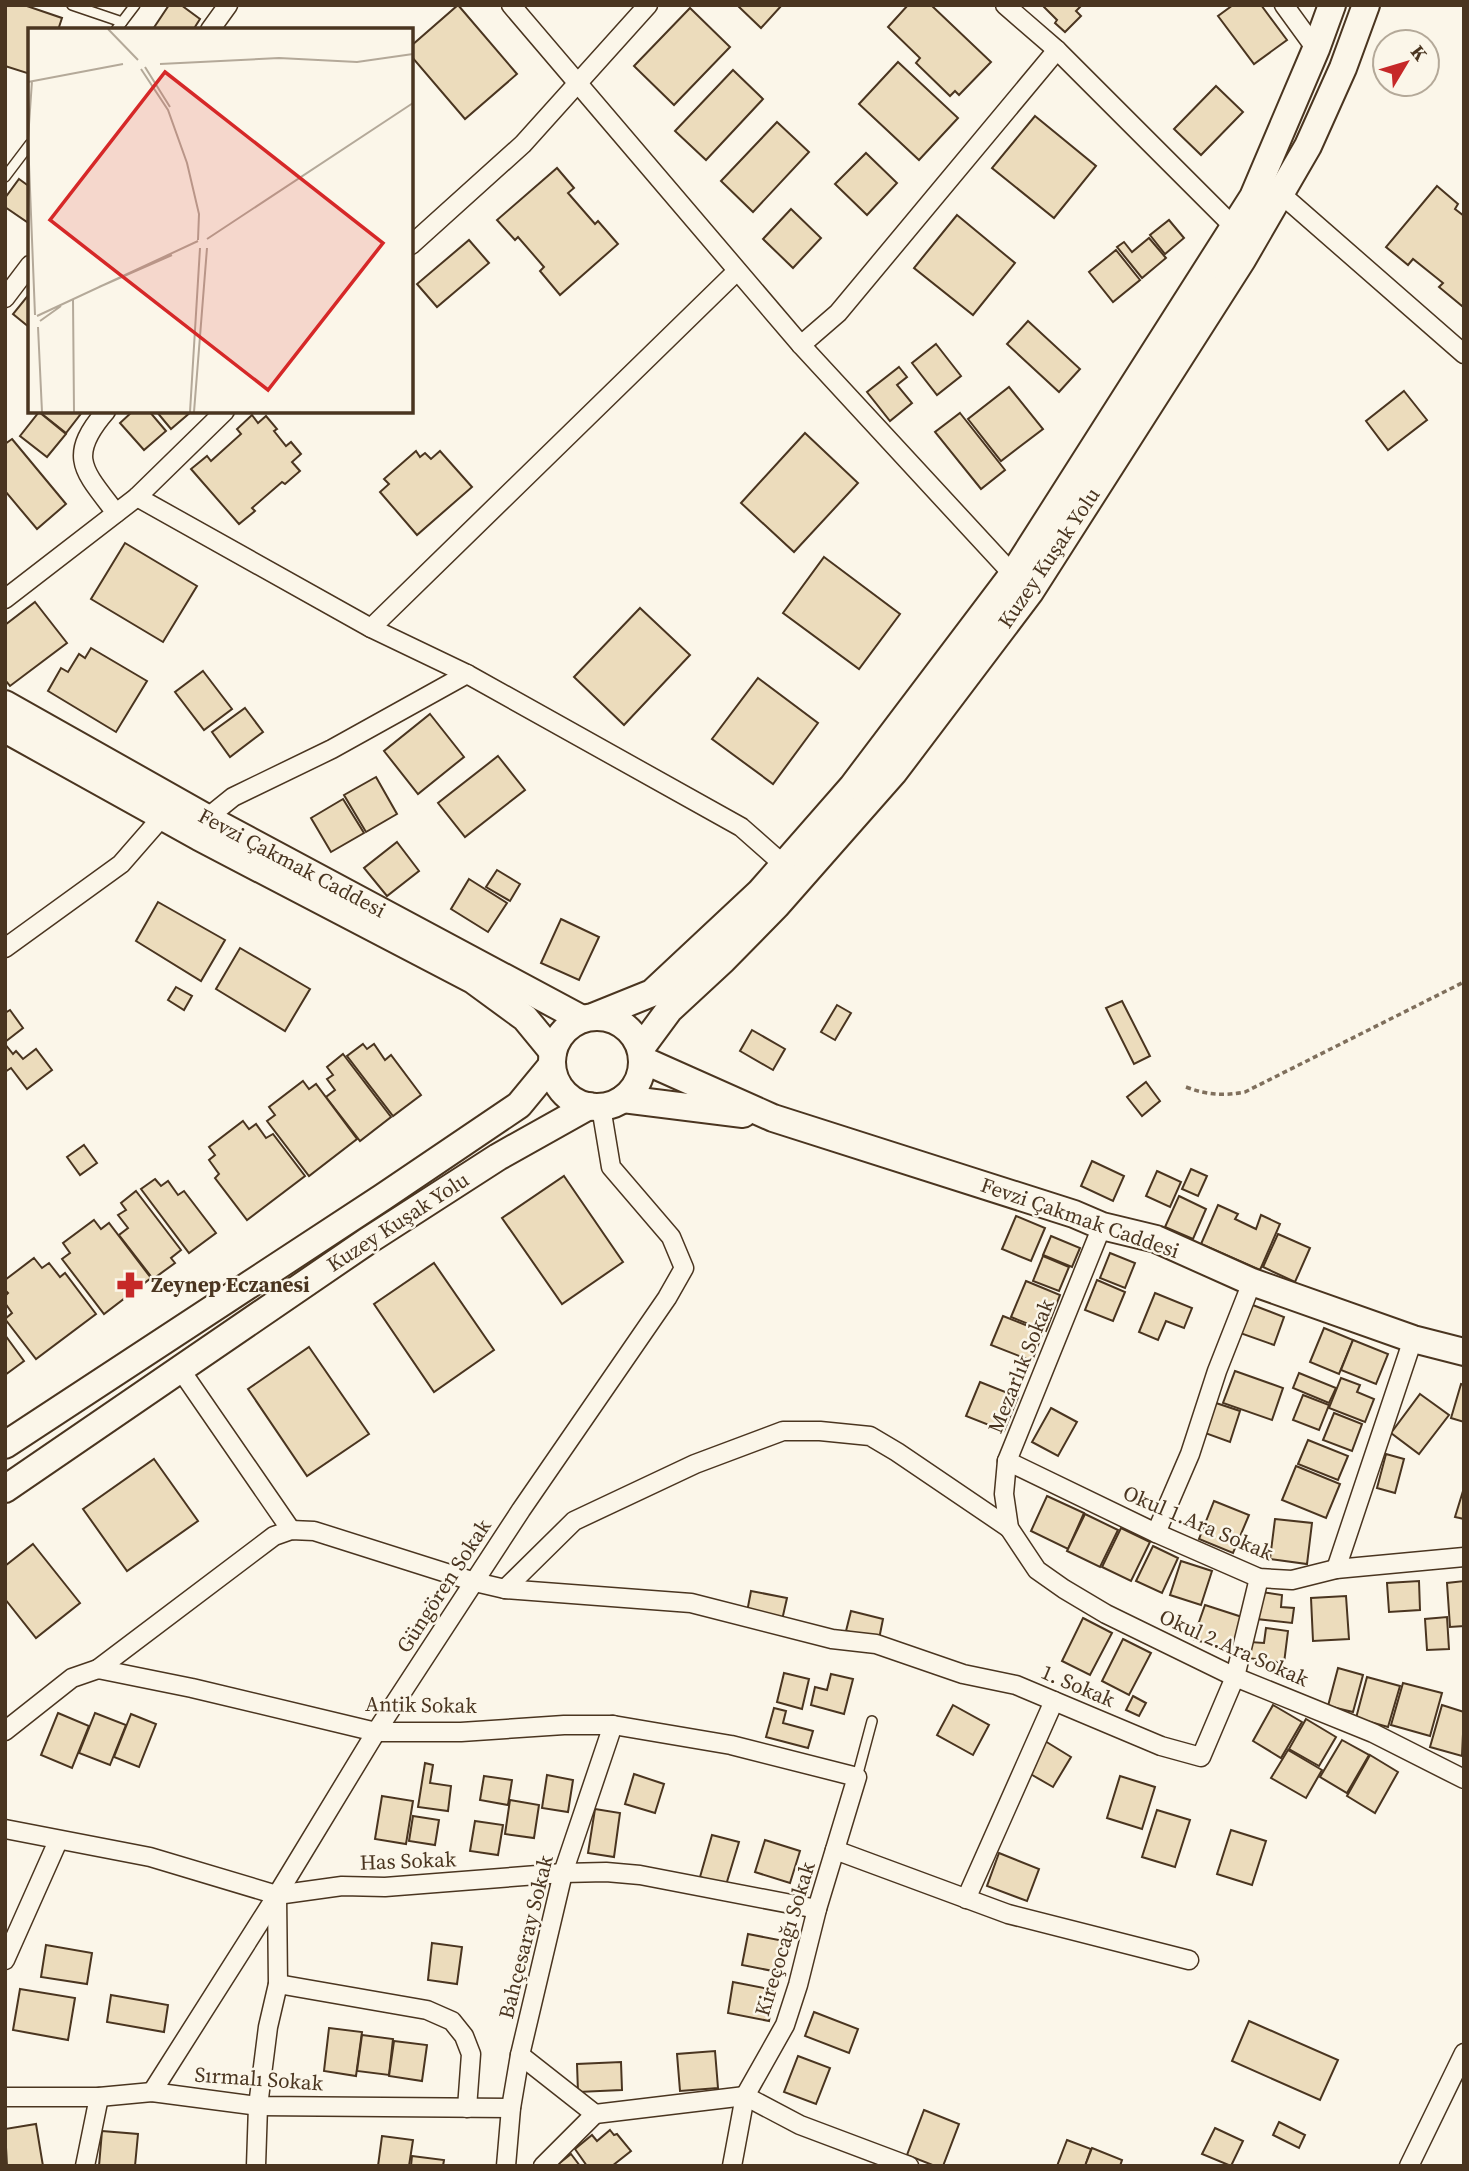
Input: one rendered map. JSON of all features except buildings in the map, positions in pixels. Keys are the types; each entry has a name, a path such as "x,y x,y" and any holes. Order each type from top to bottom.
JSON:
{"main road":[{"name":"Kuzey Kuşak Yolu","path":"588,1018 652,993 760,892 852,787 1022,583 1253,197 1332,5"},
{"name":"Kuzey Kuşak Yolu","path":"642,1054 669,1010 776,906 894,772 1242,260 1308,146 1343,68 1366,5"},
{"name":"Fevzi Çakmak Caddesi","path":"5,704 207,818 588,1018"},
{"path":"5,729 162,817 473,980 525,1018 553,1058 558,1084 571,1098 604,1104 773,1118"},
{"path":"553,1058 564,1032 588,1018 610,1018 623,1025 634,1035 642,1054 638,1083 604,1104"},
{"path":"642,1054 773,1118"},
{"name":"Kuzey Kuşak Yolu","path":"5,1445 383,1197 519,1104 553,1058"},
{"name":"Kuzey Kuşak Yolu","path":"5,1489 366,1242 498,1157 604,1104"},
{"name":"Fevzi Çakmak Caddesi","path":"773,1118 1074,1214 1102,1226 1156,1240 1252,1282 1413,1339 1464,1352"}],"street":[{"path":"211,28 228,5"},
{"path":"512,5 801,345 1022,583"},
{"path":"413,243 523,144 648,5"},
{"path":"1005,5 1056,50 1234,227"},
{"path":"1284,5 1316,49"},
{"path":"801,345 838,313 1056,50"},
{"path":"1280,194 1464,354"},
{"path":"5,298 28,268"},
{"path":"371,628 737,271"},
{"path":"104,413 91,429 82,459 89,477 116,513"},
{"path":"5,599 137,497 223,413"},
{"path":"137,497 371,628 467,674 741,827 784,865"},
{"path":"207,818 233,797 332,749 467,674"},
{"path":"5,947 121,864 162,817"},
{"name":"Güngören Sokak","path":"152,2092 376,1732 587,1411 667,1298 684,1268 671,1237 611,1167 604,1104"},
{"name":"Mezarlık Sokak","path":"1009,1528 1004,1494 1007,1461 1102,1226"},
{"path":"1156,1533 1190,1454 1217,1371 1252,1282"},
{"path":"1336,1569 1413,1339"},
{"path":"5,1731 72,1678 99,1669 274,1536 292,1530 180,1369"},
{"path":"505,1589 573,1521 695,1464 783,1431 820,1431 870,1436 1009,1528"},
{"name":"Okul 1.Ara Sokak","path":"1007,1461 1156,1533 1259,1578 1292,1580 1336,1569 1464,1557"},
{"name":"Okul 2.Ara Sokak","path":"1009,1528 1037,1570 1106,1614 1235,1677 1373,1733 1464,1779"},
{"name":"1. Sokak","path":"292,1530 314,1531 505,1589 691,1603 832,1639 876,1644 935,1666 1016,1685 1161,1746 1201,1757 1235,1677"},
{"path":"1235,1677 1259,1578"},
{"name":"Antik Sokak","path":"99,1669 376,1732 461,1732 564,1725 613,1725 731,1745 857,1777"},
{"path":"966,1899 1054,1701"},
{"name":"Bahçesaray Sokak","path":"506,2166 511,2108 520,2055 563,1873 613,1725"},
{"name":"Kireçocağı Sokak","path":"732,2166 746,2096 785,2025 857,1777"},
{"name":"Has Sokak","path":"5,1829 150,1857 277,1895 342,1886 384,1887 606,1872 640,1875 817,1909"},
{"path":"5,1960 58,1841"},
{"path":"835,1850 966,1899 1055,1927 1189,1960"},
{"path":"256,2166 258,2106 268,2027 278,1984 277,1895"},
{"path":"278,1984 427,2010 452,2021 464,2036 471,2054 467,2108"},
{"path":"1409,2166 1464,2053"},
{"path":"520,2055 596,2114"},
{"name":"Sırmalı Sokak","path":"5,2097 99,2097 152,2092 258,2106 511,2108"},
{"path":"543,2166 596,2114 746,2096 800,2125 909,2166"},
{"path":"85,2166 99,2097"}],"lane":[{"path":"72,5 119,26 135,5"},
{"path":"5,177 28,147"},
{"path":"5,158 16,162"},
{"name":"Kireçocağı Sokak","path":"857,1777 872,1721"}],"path":[{"path":"1186,1087 1224,1096 1245,1092 1464,982"}],"place":[{"name":"Zeynep Eczanesi","path":"130,1285"}]}
